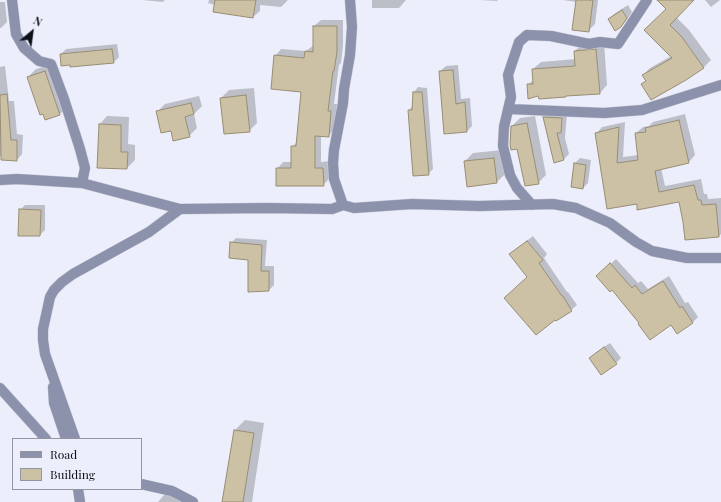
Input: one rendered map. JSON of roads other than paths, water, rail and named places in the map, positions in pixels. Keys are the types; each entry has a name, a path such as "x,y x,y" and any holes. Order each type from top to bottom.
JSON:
{"street":[{"path":"12,0 16,34 24,48 39,61 51,64 64,99 85,168 82,183"},
{"path":"343,205 334,179 333,163 334,150 344,103 344,89 350,55 352,27 350,0"},
{"path":"532,205 516,188 510,175 503,146 504,126 511,97 508,75 519,42 527,35 551,36 589,44 600,42 618,44 647,0"},
{"path":"508,109 604,113 642,110 721,85"},
{"path":"0,180 17,179 82,183 180,208 332,209 343,205 354,208 412,204 479,206 553,204 576,208 610,223 636,242 652,251 687,258 721,258"},
{"path":"75,438 45,354 43,329 50,297 54,290 62,282 73,274 149,232 180,208"},
{"path":"51,372 54,404 66,438"},
{"path":"0,388 45,438"},
{"path":"142,484 172,491 193,502"},
{"path":"78,490 80,502"}]}
